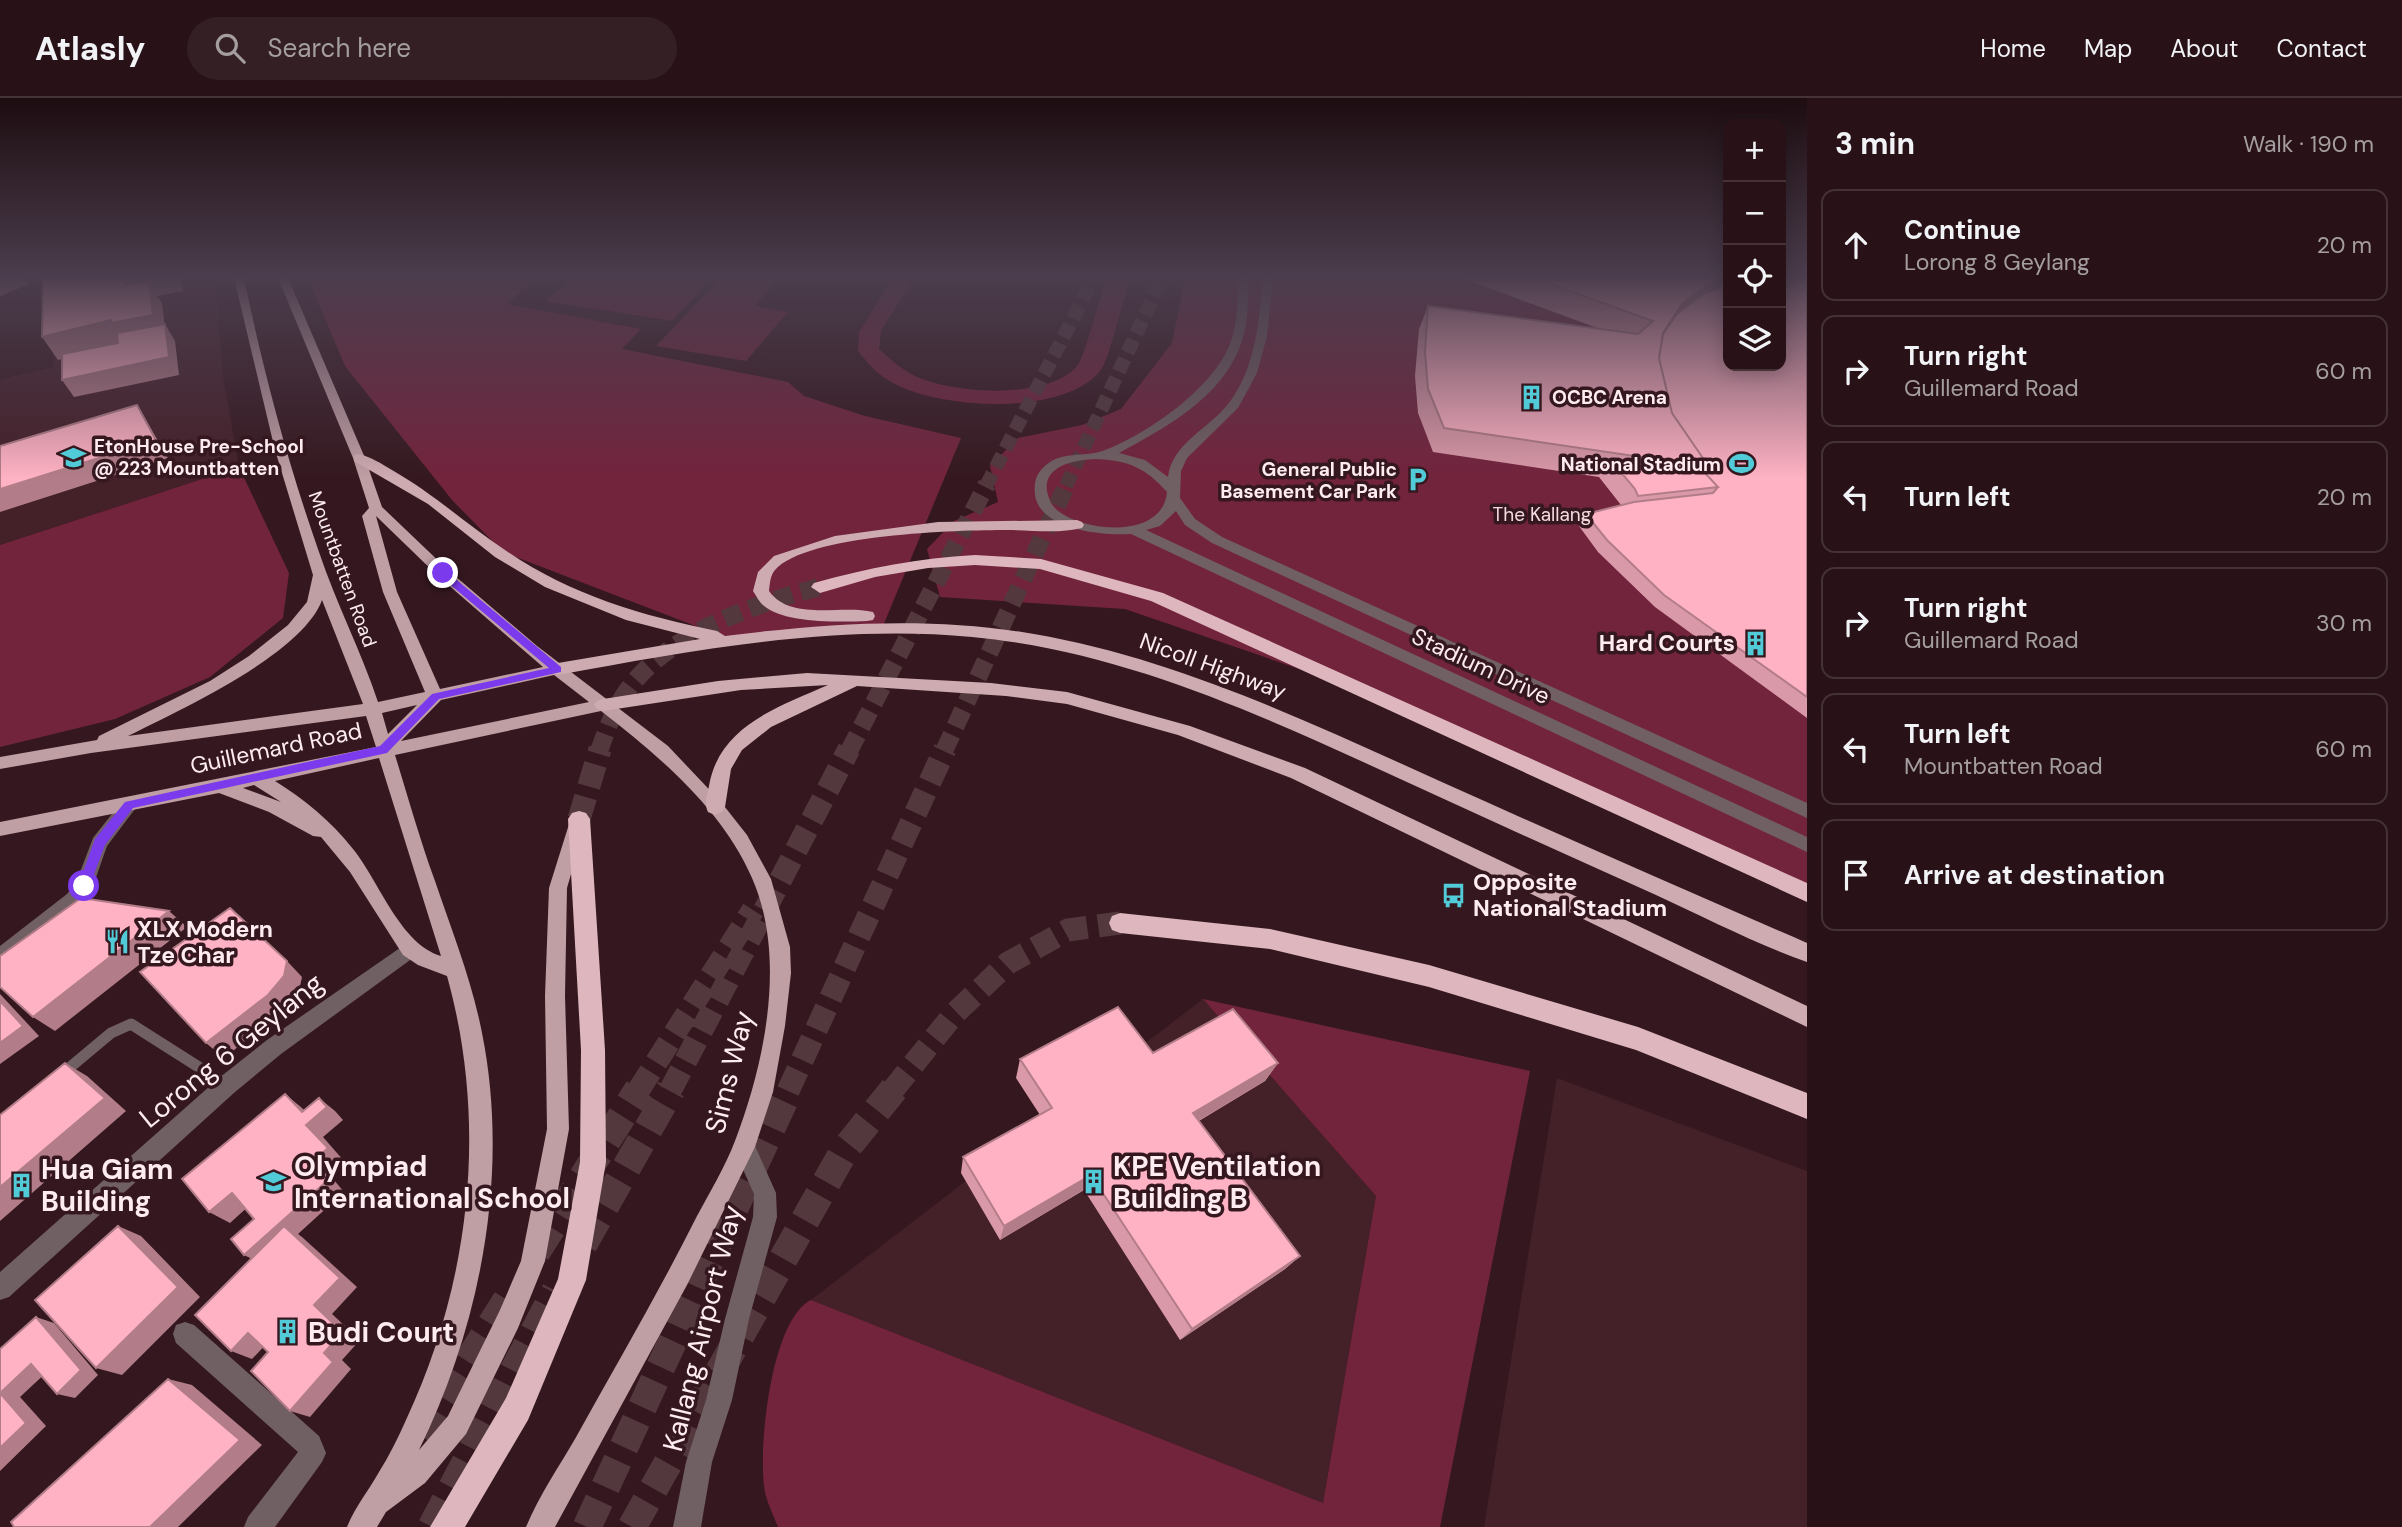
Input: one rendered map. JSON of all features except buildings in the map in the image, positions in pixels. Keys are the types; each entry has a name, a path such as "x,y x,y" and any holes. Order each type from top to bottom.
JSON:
{"highway":[{"path":"359,458 434,501 500,554 541,579 632,617 667,628 732,640"},
{"path":"1077,526 916,528 855,536 782,558 767,569 760,587 765,597 778,607 795,612 819,616 912,616 989,621 1064,635 1118,657"},
{"path":"820,587 874,572 928,563 975,560 1041,564 1157,597 1807,893"},
{"name":"Nicoll Highway","path":"558,669 783,633 913,628 1040,640 1118,657 1197,682 1313,731 1807,953"},
{"path":"603,705 645,697 786,680 855,680 1022,691 1065,698 1156,721 1237,748 1298,773 1807,1017"},
{"path":"715,807 725,761 736,743 755,728 855,680"},
{"path":"446,1527 517,1409 572,1280 593,1162 593,1050 579,819"},
{"path":"1120,923 1270,939 1429,976 1638,1039 1807,1106"}],"main road":[{"name":"Mountbatten Road","path":"255,345 280,449 319,576 372,709 383,750"},
{"path":"311,345 359,458 376,508 443,573 558,669"},
{"path":"361,1527 377,1504 419,1420 460,1309 476,1216 482,1138 481,1091 475,1050 454,970 383,750 435,696 390,592 369,516 376,508"},
{"path":"91,747 178,705 254,660 293,629 314,603 319,576"},
{"name":"Guillemard Road","path":"0,763 91,747 372,709 558,669"},
{"name":"Sims Way","path":"540,1527 679,1278 744,1147 762,1092 775,1026 781,973 780,947 762,879 741,840 715,807 662,750 558,669"},
{"name":"Guillemard Road","path":"0,829 129,805 603,705"},
{"path":"255,778 284,793 308,811 354,864 410,949 426,960 454,970"},
{"path":"220,785 275,807 331,838"},
{"path":"377,1504 416,1474 457,1425 509,1319 533,1261 558,1129 555,996 558,888 579,819"}],"street":[{"name":"Stadium Drive","path":"1106,455 1164,424 1213,380 1235,345"},
{"name":"Stadium Drive","path":"1260,345 1248,385 1221,421 1181,457 1174,471 1172,494 1168,512 1155,523 1134,530 1105,532 1077,526 1056,515 1043,500 1040,485 1046,472 1061,461 1082,455 1106,455 1135,460 1158,473 1172,494 1190,522 1217,540 1807,811"},
{"name":"Stadium Drive","path":"1134,530 1807,845"},
{"path":"0,957 74,900 84,886 99,843 129,805"},
{"name":"Lorong 6 Geylang","path":"0,1288 227,1085 274,1047 410,949"},
{"name":"Kallang Airport Way","path":"687,1527 699,1462 719,1400 765,1217 765,1193 744,1147"},
{"path":"185,1334 310,1445 313,1453 309,1461 258,1527"}],"lane":[{"path":"51,1083 111,1033 131,1024 227,1085"}],"shaded area":[{"path":"52,345 220,345 223,376 239,467 0,545 0,379 54,367"},
{"path":"1203,999 1376,1196 1323,1503 811,1300"},
{"path":"1557,1078 1807,1171 1807,1527 1484,1527"}],"green space":[{"path":"336,345 626,345 622,349 788,382 804,396 865,416 961,438 883,626 732,640 503,552 452,500 345,366"},
{"path":"657,345 760,345 746,361"},
{"path":"858,345 879,345 879,349 891,360 913,375 930,382 950,387 998,391 1023,389 1064,377 1078,365 1086,345 1111,345 1101,370 1083,385 1060,396 1001,404 940,399 914,392 878,373 858,351"},
{"name":"The Kallang","path":"1171,345 1723,345 1723,371 1786,371 1787,345 1807,345 1807,895 1369,693 1125,609 940,597 927,549 954,521 998,502 990,466 1018,438 1082,425 1121,409"},
{"path":"239,467 289,573 283,618 210,677 115,719 0,747 0,545"},
{"path":"1203,999 1530,1071 1440,1527 778,1527 764,1486 766,1414 777,1357 786,1332 797,1312 811,1300 1323,1503 1376,1196"}],"tunnel":[{"path":"986,486 1059,345"},
{"path":"1066,486 1131,345"},
{"path":"849,751 987,484"},
{"path":"944,751 1067,484"},
{"path":"599,751 624,695 647,668 667,651 691,636 742,612 820,587"},
{"path":"579,819 600,749"},
{"path":"670,1091 849,749"},
{"path":"788,1091 945,749"},
{"path":"638,1091 753,910"},
{"path":"892,1091 954,1014 1008,963 1068,930 1120,923"},
{"path":"536,1252 639,1089"},
{"path":"583,1244 671,1089"},
{"path":"587,1527 789,1089"},
{"path":"632,1527 844,1151 894,1089"},
{"path":"421,1436 514,1289"},
{"path":"432,1527 556,1291"}],"place":[{"name":"OCBC Arena","path":"1532,397"},
{"name":"EtonHouse Pre-School @ 223 Mountbatten","path":"74,457"},
{"name":"National Stadium","path":"1741,464"},
{"name":"General Public Basement Car Park","path":"1417,480"},
{"name":"Hard Courts","path":"1755,643"},
{"name":"Opposite National Stadium","path":"1453,895"},
{"name":"XLX Modern Tze Char","path":"117,942"},
{"name":"Olympiad International School","path":"274,1182"},
{"name":"KPE Ventilation Building B","path":"1093,1182"},
{"name":"Hua Giam Building","path":"21,1185"},
{"name":"Budi Court","path":"288,1332"}],"route":[{"path":"84,886 99,843 129,805 383,750 435,696 558,669 443,573"}]}
